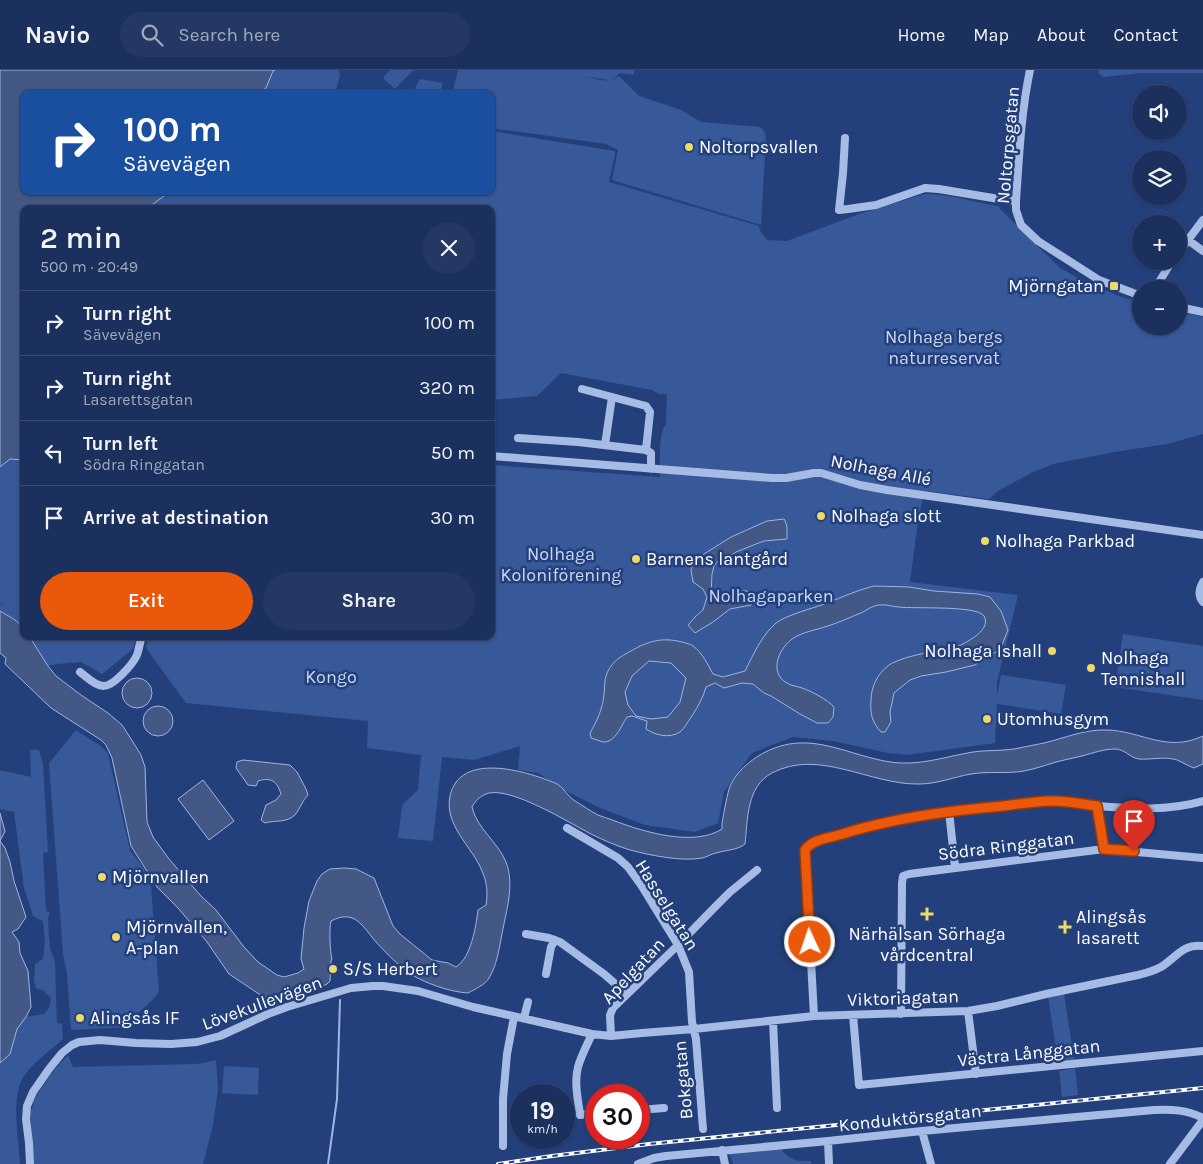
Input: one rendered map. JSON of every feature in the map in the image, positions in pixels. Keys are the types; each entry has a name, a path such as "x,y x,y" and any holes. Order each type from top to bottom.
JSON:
{"street":[{"name":"Noltorpsgatan","path":"1030,70 1024,96 1016,201 1016,210 1020,222 1026,231 1038,241 1091,276 1132,293"},
{"path":"845,138 839,210 876,205 925,188 939,188 1016,201"},
{"path":"1203,220 1188,240 1203,251"},
{"path":"1187,309 1203,312"},
{"path":"582,389 646,406 650,412 646,450"},
{"path":"606,445 612,397"},
{"path":"518,438 646,450 651,453 651,469"},
{"name":"Nolhaga Allé","path":"495,456 772,478 791,478 820,473 860,485 887,490 1203,535"},
{"path":"1203,582 1199,593 1203,602"},
{"path":"80,672 96,684 106,686 112,684 136,656 141,640"},
{"path":"814,1016 810,924 804,853 811,844 864,827 949,811 1050,801 1147,809 1177,807 1203,801"},
{"path":"1097,806 1104,849"},
{"path":"949,811 955,867"},
{"name":"Hasselgatan","path":"566,828 618,858 628,867 641,885 678,945 688,972 694,1029"},
{"name":"Södra Ringgatan","path":"901,1014 903,876 955,867 1104,849 1203,858"},
{"name":"Apelgatan","path":"611,1036 610,1015 613,1008 714,908 757,870"},
{"path":"526,934 560,942 628,994"},
{"path":"546,974 551,947 555,940"},
{"name":"Viktoriagatan","path":"592,1034 611,1036 814,1016 968,1011 1151,972 1161,967 1186,948 1203,946"},
{"name":"Lövekullevägen","path":"30,1164 26,1119 27,1106 33,1092 48,1069 62,1053 79,1042 100,1040 171,1044 198,1042 220,1036 287,1007 339,991 383,986 418,992 472,1007 592,1034"},
{"path":"524,1018 528,1002"},
{"path":"968,1011 976,1074"},
{"name":"Västra Långgatan","path":"853,1015 859,1085 1203,1051"},
{"path":"503,1146 503,1099 506,1054 514,1017"},
{"path":"773,1021 778,1108"},
{"name":"Bokgatan","path":"694,1029 702,1129"},
{"path":"585,1114 580,1115 577,1073 581,1057 592,1034"},
{"path":"650,1109 664,1108"},
{"name":"Konduktörsgatan","path":"638,1164 654,1158 667,1160 722,1150 1154,1110 1172,1109 1186,1111 1203,1119"},
{"path":"1170,1164 1203,1119"},
{"path":"922,1130 932,1164"},
{"path":"828,1141 829,1164"},
{"path":"722,1150 725,1164"}],"green space":[{"path":"0,70 339,70 340,75 336,90 20,90 20,195 495,195 495,132 615,151 609,182 759,226 760,231 767,240 787,241 859,214 925,194 944,195 999,206 1059,267 1081,280 1132,300 1132,335 1187,335 1187,314 1203,317 1203,434 1167,444 1053,464 1031,473 998,491 989,499 925,491 919,514 910,582 1018,595 997,682 997,696 1001,675 1066,685 1061,714 997,704 995,743 907,755 888,753 833,741 793,737 752,753 724,792 718,823 695,832 645,825 600,808 564,790 538,773 518,770 520,746 474,760 442,757 433,841 398,838 402,805 418,790 421,755 367,748 368,721 186,703 146,648 148,640 495,640 495,465 660,477 661,442 663,429 666,424 667,394 659,394 652,390 561,373 537,396 495,400 495,205 20,205 20,625 0,611 0,604 4,606 0,603"},
{"path":"390,70 413,70 395,89 383,78"},
{"name":"Noltorpsvallen","path":"458,70 634,70 634,75 619,73 614,79 619,76 639,96 681,110 701,122 760,127 764,131 766,138 761,225 612,180 618,150 606,144 495,129 495,90 453,90","holes":["586,77 610,80 599,80"]},
{"path":"1100,70 1203,70 1203,73 1141,73 1103,77 1098,72"},
{"path":"420,79 443,83 441,90 414,90"},
{"path":"1123,634 1203,646 1203,700 1115,687"},
{"path":"32,640 136,640 133,649 102,674 81,662 48,666"},
{"name":"Mjörnvallen","path":"76,730 102,747 108,754 130,850 144,869 151,886 159,991 132,1019 133,1027 71,1030 67,974 63,954 49,763"},
{"path":"30,750 39,750 43,764 48,852 43,853 46,911 50,912 48,919 50,948 55,962 57,1023 62,1024 63,1039 34,1064 21,1082 16,1105 20,1164 0,1164 0,1063 10,1054 17,1029 26,1017 44,1014 49,1008 51,998 44,991 36,988 34,980 35,964 43,959 45,941 43,921 33,916 24,888 14,812 0,809 0,770 31,777"},
{"path":"1064,993 1074,1060 1058,1062 1048,996"},
{"path":"68,1055 73,1067 195,1064 216,1060 218,1089 213,1125 203,1164 34,1164 30,1114 35,1098 50,1075"},
{"path":"224,1066 259,1068 258,1095 222,1093"},
{"path":"1075,1068 1078,1095 1062,1097 1059,1071"},
{"path":"781,1149 790,1158 811,1161 811,1164 733,1164 729,1153"}],"shaded area":[{"path":"0,70 275,70 266,88 263,90 20,90 20,195 165,195 152,205 20,205 20,460 10,459 0,467"},
{"path":"784,519 787,526 787,539 764,541 718,561 714,566 711,595 714,601 721,594 747,591 752,596 753,602 751,605 730,609 695,633 688,625 703,610 707,597 703,589 693,582 691,570 695,562 731,537 767,521"},
{"path":"874,586 909,587 978,594 990,597 1001,611 1008,630 1000,650 975,665 910,680 894,693 890,712 891,722 885,732 881,732 872,718 871,696 881,672 889,665 900,660 961,645 980,632 986,622 984,616 970,610 873,606 841,621 792,639 783,648 779,656 777,664 778,673 785,682 814,693 834,707 833,717 828,723 817,723 764,693 753,684 742,683 724,688 715,683 706,687 692,716 682,730 676,734 667,736 654,733 646,729 647,721 632,716 627,717 611,740 603,742 591,738 590,733 602,704 605,679 608,671 618,659 637,648 649,642 662,640 688,644 699,652 713,674 723,677 745,671 762,639 776,623 793,614","holes":["649,661 671,663 686,678 680,702 668,717 651,719 636,716 628,705 625,692 632,676"]},
{"path":"0,611 20,625 20,640 32,640 56,676 122,725 141,755 145,767 147,822 153,837 169,859 201,896 216,910 258,962 277,975 284,977 304,969 301,959 309,901 317,881 322,874 330,869 356,869 374,878 393,926 400,934 432,960 448,963 456,967 461,963 472,941 478,910 486,905 487,892 485,879 478,862 460,835 451,817 449,807 450,796 456,782 467,773 480,769 512,770 543,778 558,784 572,799 598,815 654,833 669,836 698,837 722,829 729,789 741,770 759,756 772,749 789,744 821,745 885,761 910,763 973,752 1014,749 1083,732 1107,730 1120,731 1166,742 1190,741 1203,736 1203,764 1194,768 1177,760 1163,758 1139,759 1122,750 1111,749 1024,771 977,773 919,784 901,783 826,766 808,764 790,766 772,773 757,786 750,804 745,844 735,849 694,859 666,857 630,850 615,845 526,801 499,793 489,793 483,795 472,807 478,822 506,862 509,871 510,889 497,957 492,973 485,983 468,993 445,989 422,980 409,973 397,963 358,921 347,917 331,921 332,959 330,981 316,989 290,998 273,999 262,996 229,974 207,942 157,887 131,846 112,758 106,745 51,708 5,664 6,658 0,653"},
{"path":"137,678 147,683 152,693 147,703 137,708 127,703 122,693 127,683"},
{"path":"158,706 168,711 173,721 168,731 158,736 148,731 143,721 148,711"},
{"path":"243,760 290,765 297,772 308,795 292,818 265,823 261,820 266,805 276,800 281,794 278,786 270,780 258,781 256,786 248,785 236,768 237,762"},
{"path":"203,780 234,821 209,840 178,799"},
{"path":"0,813 5,831 0,841"},
{"path":"0,841 5,848 10,862 26,917 18,929 12,932 19,942 20,953 28,971 31,1007 17,1029 10,1054 0,1063"}],"waterway":[{"path":"328,1164 337,1099 340,1000"}],"railway":[{"path":"498,1164 649,1144 1203,1088"}],"place":[{"name":"Noltorpsvallen","path":"689,147"},
{"name":"Mjörngatan","path":"1114,286"},
{"name":"Nolhaga slott","path":"821,516"},
{"name":"Nolhaga Parkbad","path":"985,541"},
{"name":"Barnens lantgård","path":"636,559"},
{"name":"Nolhaga Ishall","path":"1052,651"},
{"name":"Nolhaga Tennishall","path":"1091,668"},
{"name":"Utomhusgym","path":"987,719"},
{"name":"Mjörnvallen","path":"102,877"},
{"name":"Närhälsan Sörhaga vårdcentral","path":"927,914"},
{"name":"Alingsås lasarett","path":"1065,927"},
{"name":"Mjörnvallen, A-plan","path":"116,937"},
{"name":"S/S Herbert","path":"333,969"},
{"name":"Alingsås IF","path":"80,1018"}],"route":[{"path":"810,942 805,850 811,844 864,827 949,811 1035,802 1066,802 1097,806 1104,849 1134,851"}],"park label":[{"name":"Nolhaga bergs naturreservat","path":"944,347"},
{"name":"Nolhaga Koloniförening","path":"561,564"},
{"name":"Nolhagaparken","path":"771,596"},
{"name":"Kongo","path":"331,677"}]}
